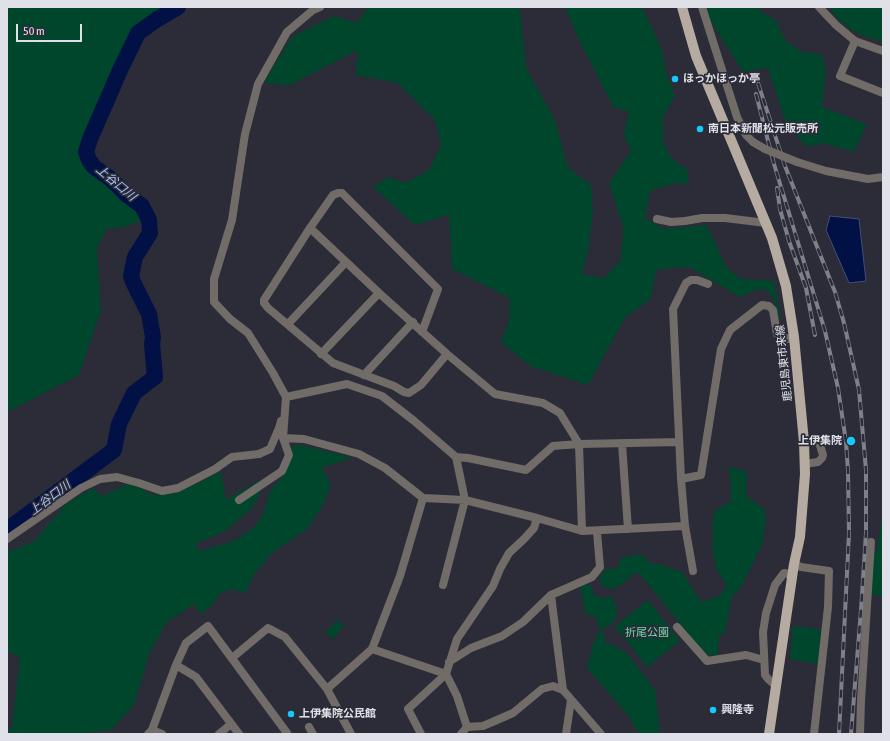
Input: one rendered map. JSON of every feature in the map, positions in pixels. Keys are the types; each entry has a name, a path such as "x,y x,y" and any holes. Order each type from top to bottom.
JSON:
{"main road":[{"name":"鹿児島東市来線","path":"682,7 696,56 766,223 780,264 786,286 794,337 804,442 800,537 794,564 769,734"}],"street":[{"path":"239,500 282,471 289,455 283,438 286,396 248,333 230,319 214,302 214,279 232,220 245,134 258,84 288,32 313,10 320,7"},
{"path":"702,7 737,117 746,135 753,142 765,149 797,162 826,171 868,179 883,177"},
{"path":"819,7 836,25 856,41 883,51"},
{"path":"856,41 840,76 883,93"},
{"path":"422,332 438,289 342,193 333,195 264,300 268,308 333,363 409,393 421,385 447,354"},
{"path":"657,219 672,222 702,218 725,218 766,223"},
{"path":"310,228 379,293 413,322 422,332 495,394 543,403 560,413 578,444 582,532"},
{"path":"288,324 346,262"},
{"path":"693,572 685,526 681,478 673,309 686,283 691,280 697,280 708,284"},
{"path":"321,354 379,293"},
{"path":"681,478 701,475 721,349 730,330 762,305 769,306 773,310 777,334 788,339 794,337"},
{"path":"364,375 413,322"},
{"path":"286,396 347,384 382,396 456,457 468,458 526,470 553,446 578,444 679,442"},
{"path":"7,539 81,488 100,479 117,476 162,491 178,488 215,469 232,457 259,454 270,449 279,428 286,396"},
{"path":"283,438 304,439 359,454 385,468 423,498 465,500 537,518 582,532 685,526"},
{"path":"804,442 820,442 823,455 818,462 804,464"},
{"path":"622,444 628,530"},
{"path":"443,585 465,500 456,457"},
{"path":"327,690 372,649 400,576 423,498"},
{"path":"421,734 408,708 446,674 456,639 493,586 509,553 534,528 537,518"},
{"path":"449,662 471,648 502,636 523,622 551,595 592,577 600,567 598,532"},
{"path":"860,734 861,694 871,542"},
{"path":"794,564 801,567 829,571 828,607 814,734"},
{"path":"776,685 765,675 763,632 769,602 775,585 784,573 793,575"},
{"path":"551,595 563,690"},
{"path":"162,734 150,732 176,665 186,643 208,626 287,733 286,734"},
{"path":"677,627 707,661 746,655 764,660"},
{"path":"232,658 268,628 285,636 327,690 351,734"},
{"path":"372,649 446,674 458,696 467,727"},
{"path":"176,665 196,677 239,734"},
{"path":"461,734 467,727 483,726 513,713 542,689 553,686 563,690 601,734"},
{"path":"566,734 571,700"},
{"path":"218,734 231,724"}],"green space":[{"path":"7,7 168,7 145,20 130,37 82,146 82,160 92,175 137,208 142,220 124,227 106,229 97,249 101,310 79,375 7,412"},
{"path":"369,7 520,7 526,68 555,120 568,168 591,185 593,211 589,245 582,274 604,278 621,260 623,227 609,183 631,151 624,135 629,111 614,108 579,40 565,7 642,7 661,47 666,72 675,96 663,117 663,141 671,158 687,169 689,183 676,183 650,191 645,218 664,229 707,225 726,267 741,279 774,281 781,321 776,315 776,307 773,298 766,289 755,290 740,297 691,268 682,267 656,270 651,298 624,319 588,385 530,366 501,342 509,320 510,298 452,269 449,215 415,225 373,187 388,177 406,183 429,170 441,145 435,120 398,83 356,75 358,50 288,86 264,82 293,36 334,16 356,23"},
{"path":"706,7 758,7 762,13 776,20 784,39 800,51 822,55 826,71 822,107 867,124 854,152 823,143 808,147 794,134 785,121 768,68 743,72 710,20"},
{"path":"829,7 883,7 883,42 864,36 850,29 837,18"},
{"path":"300,445 353,458 322,467 331,485 323,505 307,529 272,553 255,573 245,593 230,589 221,593 212,605 201,614 194,604 167,622 149,654 134,705 111,730 72,734 7,734 12,726 20,658 7,650 7,552 33,542 67,503 93,488 102,496 133,482 150,495 175,494 221,472 226,500 260,480 266,482 252,508 225,531 195,544 200,551 234,541 255,527 263,514 271,489 283,477 287,464 288,447"},
{"path":"729,466 747,472 746,496 764,509 766,520 762,545 740,589 732,596 725,633 719,636 718,655 709,655 700,648 639,573 635,573 614,589 605,588 599,580 604,570 619,567 620,559 637,554 645,557 651,564 662,564 682,572 701,602 719,596 727,586 716,569 713,553 712,524 715,510 731,502"},
{"path":"883,514 883,603 881,596 871,595 872,557 877,549"},
{"path":"590,584 595,596 605,598 612,597 616,606 617,616 612,624 602,628 605,642 625,651 655,690 660,734 639,734 628,715 587,668 593,644 600,629 596,617 585,613 580,587"},
{"name":"折尾公園","path":"648,600 680,641 647,667 615,626"},
{"path":"337,620 344,625 333,639 326,633"},
{"path":"793,626 821,629 818,664 790,659"}],"shaded area":[{"path":"830,216 859,219 866,281 849,283 826,230"}],"waterway":[{"name":"上谷口川","path":"7,530 114,450 119,424 134,393 155,377 152,344 153,337 149,314 131,276 135,257 150,233 149,220 142,206 127,195 111,179 94,167 86,152 90,139 120,70 138,33 178,7"}],"railway":[{"path":"758,83 785,166 835,292 844,323 859,390 866,470 866,533 851,734"},
{"path":"756,94 774,164 825,331 838,388 846,442 849,533 839,734"},
{"path":"777,188 780,209 789,241 806,288 815,335"}],"place":[{"name":"ほっかほっか亭","path":"675,79"},
{"name":"南日本新聞松元販売所","path":"700,129"},
{"name":"上伊集院","path":"851,441"},
{"name":"興隆寺","path":"713,710"},
{"name":"上伊集院公民館","path":"291,714"}]}
